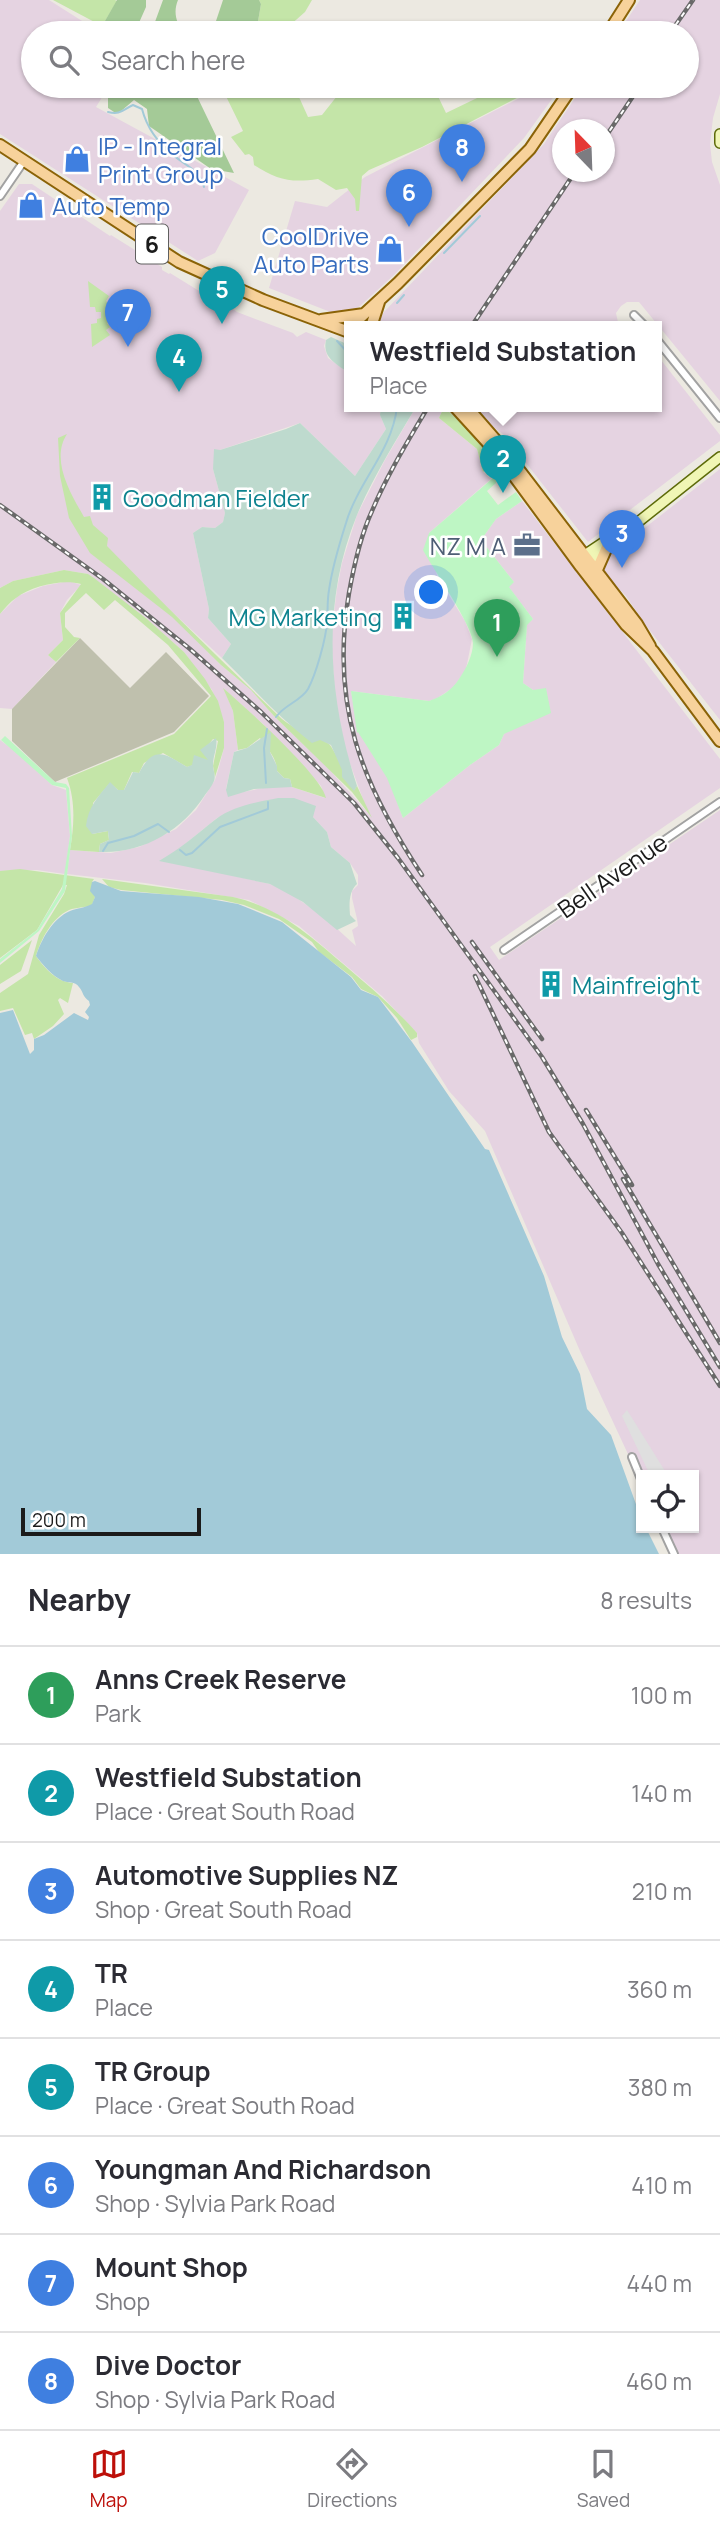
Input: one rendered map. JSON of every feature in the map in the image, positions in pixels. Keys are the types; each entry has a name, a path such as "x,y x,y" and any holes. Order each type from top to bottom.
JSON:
{"main road":[{"path":"616,21 629,0"},
{"name":"6","path":"358,321 530,149 565,98"},
{"name":"6","path":"0,145 179,262 231,287 344,329"},
{"path":"373,321 380,299"},
{"path":"318,320 366,313"},
{"path":"460,412 497,453 582,561 596,572 646,637 653,651"},
{"path":"471,412 506,453 626,625 653,651 720,741"},
{"path":"596,572 607,547"}],"street":[{"path":"720,134 720,143"},
{"path":"0,196 24,161"},
{"path":"635,315 640,321"},
{"path":"662,346 720,418"},
{"path":"582,561 607,547 720,457"},
{"path":"582,561 610,538 620,534"},
{"name":"Bell Avenue","path":"504,950 720,802"},
{"path":"632,1457 637,1470"},
{"path":"664,1533 674,1554"}],"shaded area":[{"path":"0,0 49,0 82,21 21,21 21,98 102,98 96,107 249,190 215,253 198,261 0,134"},
{"path":"640,0 720,0 720,94 713,118 710,144 712,162 720,185 720,401 662,330 662,321 655,321 639,302 627,302 621,306 616,313 618,321 379,321 384,312 544,144 552,132 552,182 615,182 615,119 561,119 575,98 699,98 699,21 626,21"},
{"path":"520,98 553,98 524,138 395,274 360,306 351,311 333,313 269,288 295,201 327,207 365,177"},
{"path":"19,184 32,184 162,267 162,270 226,303 237,312 293,333 297,337 306,332 326,340 324,346 328,358 344,369 344,412 380,412 386,429 355,476 300,423 220,450 213,469 225,513 223,522 215,528 202,527 193,533 209,609 208,618 231,644 222,658 144,586 327,767 368,813 344,747 335,697 331,636 342,563 357,515 413,412 442,412 439,418 477,449 483,472 491,479 429,533 437,576 465,621 472,639 466,669 454,687 429,701 351,691 358,731 388,778 403,818 499,745 533,690 523,683 527,624 533,619 508,586 514,582 481,540 496,519 522,501 720,759 720,788 490,947 499,960 720,810 720,1554 676,1554 666,1533 699,1533 699,1470 636,1471 580,1351 485,1131 449,1091 419,1043 417,1033 382,996 299,926 249,900 145,883 67,874 70,850 111,853 139,847 176,829 196,810 215,780 224,748 224,722 212,690 184,652 147,619 88,574 64,570 13,581 0,588 0,211","holes":["224,689 298,760 321,786 325,798 292,787 273,786 238,793 226,789 234,752 238,750 233,711","252,804 313,817 327,832 331,847 350,863 358,875 358,885 352,891 358,926 352,930 356,946 324,917 288,892 270,884 217,872 174,853 217,818"]},
{"path":"331,337 344,343 344,369 328,356 326,340"},
{"path":"662,361 720,435 720,441 588,542 504,435 480,412 662,412"},
{"path":"380,412 413,412 363,501 345,548 338,582 333,650 335,684 347,752 357,786 354,791 342,777 342,770 331,745 320,740 312,743 277,713 222,658 231,644 208,618 209,609 193,533 202,527 215,528 223,522 225,513 213,469 214,449 220,450 300,423 355,476 386,429"},
{"path":"720,469 720,720 626,596 605,575 603,567 605,559"},
{"path":"69,581 81,585 67,600 60,613 63,640 48,655 56,662 12,709 0,708 0,614 18,596 43,586"},
{"path":"80,638 130,688 166,652 209,696 174,732 55,782 12,741 12,709"},
{"path":"271,732 270,752 277,771 284,778 290,779 292,787 254,789 228,797 226,790 234,752 247,748"},
{"path":"216,738 214,781 185,819 160,838 145,844 115,852 99,852 100,844 109,840 108,831 92,834 86,826 87,819 91,808 110,782 118,790 124,790 133,772 139,773 144,764 155,755 166,755 187,767 192,765 194,755 208,760 200,750"},
{"path":"0,740 52,785 66,790 70,836 65,874 37,870 0,871"},
{"path":"278,798 294,798 316,806 313,817 327,832 331,847 350,863 357,884 351,894 350,915 356,921 337,930 303,902 270,884 159,861 230,811"},
{"path":"627,1410 665,1470 648,1470 622,1416"}],"green space":[{"path":"53,0 117,1 105,21 93,21"},
{"path":"117,0 146,0 140,21 105,21"},
{"path":"163,0 178,0 178,21 155,21"},
{"path":"223,0 259,0 261,4 258,21 216,21"},
{"path":"259,0 312,0 305,12 295,21 258,21 261,4"},
{"path":"108,98 198,98 234,173 211,169 149,126 147,109 134,100 120,112 108,108"},
{"path":"227,98 299,98 308,117 322,115 335,98 439,98 446,113 477,98 517,98 422,147 369,170 362,176 359,211 356,211 355,199 347,188 336,190 318,179 284,179 254,165 253,157 245,155 231,137 243,131"},
{"path":"88,281 109,296 106,301 113,311 115,308 119,310 123,305 139,316 123,326 120,321 116,324 112,320 107,323 110,327 106,330 110,335 92,347 91,324 97,323 101,312 90,307"},
{"path":"442,412 449,412 481,442 488,452 490,464 483,472 477,449 439,418"},
{"path":"67,434 61,455 64,477 84,517 90,516 93,525 108,538 107,546 282,719 329,744 354,790 357,786 372,818 352,792 251,690 172,617 90,553 69,518 60,476 58,438"},
{"path":"493,478 497,479 496,483 487,491 498,505 516,492 522,501 496,519 481,540 514,582 509,587 533,619 527,625 523,683 533,690 546,688 551,713 504,734 499,745 403,818 387,778 357,733 351,691 429,701 446,693 459,679 472,652 471,635 460,611 423,550 429,533"},
{"path":"64,570 88,574 94,578 184,652 218,701 224,722 224,748 215,777 213,766 218,741 213,739 209,744 208,761 187,767 163,753 144,763 139,773 132,772 124,790 118,790 110,783 93,803 92,834 108,831 109,840 100,844 99,852 70,850 73,814 67,778 174,734 211,696 168,645 115,600 104,610 86,593 65,613 65,627 74,637 80,638 56,662 48,655 63,640 60,613 81,584 56,583 30,590 14,600 0,614 0,588 13,581"},
{"path":"223,688 297,758 326,798 292,787 290,779 284,778 277,771 273,757 260,738 247,748 238,750 233,711"},
{"path":"5,736 55,782 66,784 69,788 72,836 65,891 39,931 0,963 0,959 37,930 62,889 70,836 66,788 52,785 1,740"},
{"path":"20,869 94,879 92,882 95,897 92,905 72,909 57,918 38,949 36,956 47,970 62,980 73,983 68,1003 60,998 58,1000 64,1014 53,1026 34,1039 32,1033 25,1035 13,1008 0,1011 0,993 28,974 39,935 67,885 63,885 37,930 0,958 0,871"},
{"path":"102,879 233,897 264,907 292,923 329,952 390,1005 417,1033 417,1037 411,1040 397,1018 378,997 361,989 352,977 319,952 312,942 279,919 244,905 222,900 121,890 109,887"},
{"path":"32,940 21,971 0,984 0,965"}],"water":[{"path":"92,882 121,891 199,897 238,904 282,922 351,977 361,990 378,997 485,1149 489,1150 544,1276 562,1337 580,1374 587,1409 611,1435 636,1504 636,1533 648,1533 659,1554 0,1554 0,1013 13,1010 30,1054 34,1050 34,1039 74,1013 88,1020 85,1012 90,1005 89,1001 79,987 55,976 36,956 44,937 58,919 70,911 92,904 95,897 90,891"}],"waterway":[{"path":"108,112 119,112 133,105 142,109 158,140 196,172 204,187"},
{"path":"444,253 480,216"},
{"path":"397,303 404,295"},
{"path":"337,341 344,349"},
{"path":"276,717 305,693 314,675 325,638 330,582 343,531 351,508 389,438 396,412"},
{"path":"266,783 264,748 267,729"},
{"path":"180,850 186,855 192,853 220,827 268,809 268,802"},
{"path":"103,851 108,843 134,836 158,824 169,832"}],"railway":[{"path":"678,21 693,0"},
{"path":"615,123 632,98"},
{"path":"475,321 568,182"},
{"path":"422,875 382,808 367,775 348,707 344,634 349,593 364,531 384,484 425,412"},
{"path":"0,505 103,579 190,649 261,712 354,803 398,858 542,1057 583,1124 658,1264 720,1367"},
{"path":"472,942 542,1039"},
{"path":"475,976 549,1132 622,1233 720,1386"},
{"path":"586,1110 632,1185"},
{"path":"623,1179 720,1343"}],"place":[{"name":"IP - Integral Print Group","path":"77,159"},
{"name":"Dive Doctor","path":"462,182"},
{"name":"Auto Temp","path":"31,205"},
{"name":"Youngman And Richardson","path":"409,227"},
{"name":"CoolDrive Auto Parts","path":"390,249"},
{"name":"TR Group","path":"222,324"},
{"name":"Mount Shop","path":"128,347"},
{"name":"TR","path":"179,392"},
{"name":"Westfield Substation","path":"503,493"},
{"name":"Goodman Fielder","path":"102,497"},
{"name":"NZ M A","path":"527,545"},
{"name":"Automotive Supplies NZ","path":"622,568"},
{"name":"MG Marketing","path":"403,616"},
{"name":"Anns Creek Reserve","path":"497,657"},
{"name":"Mainfreight","path":"551,984"}]}
